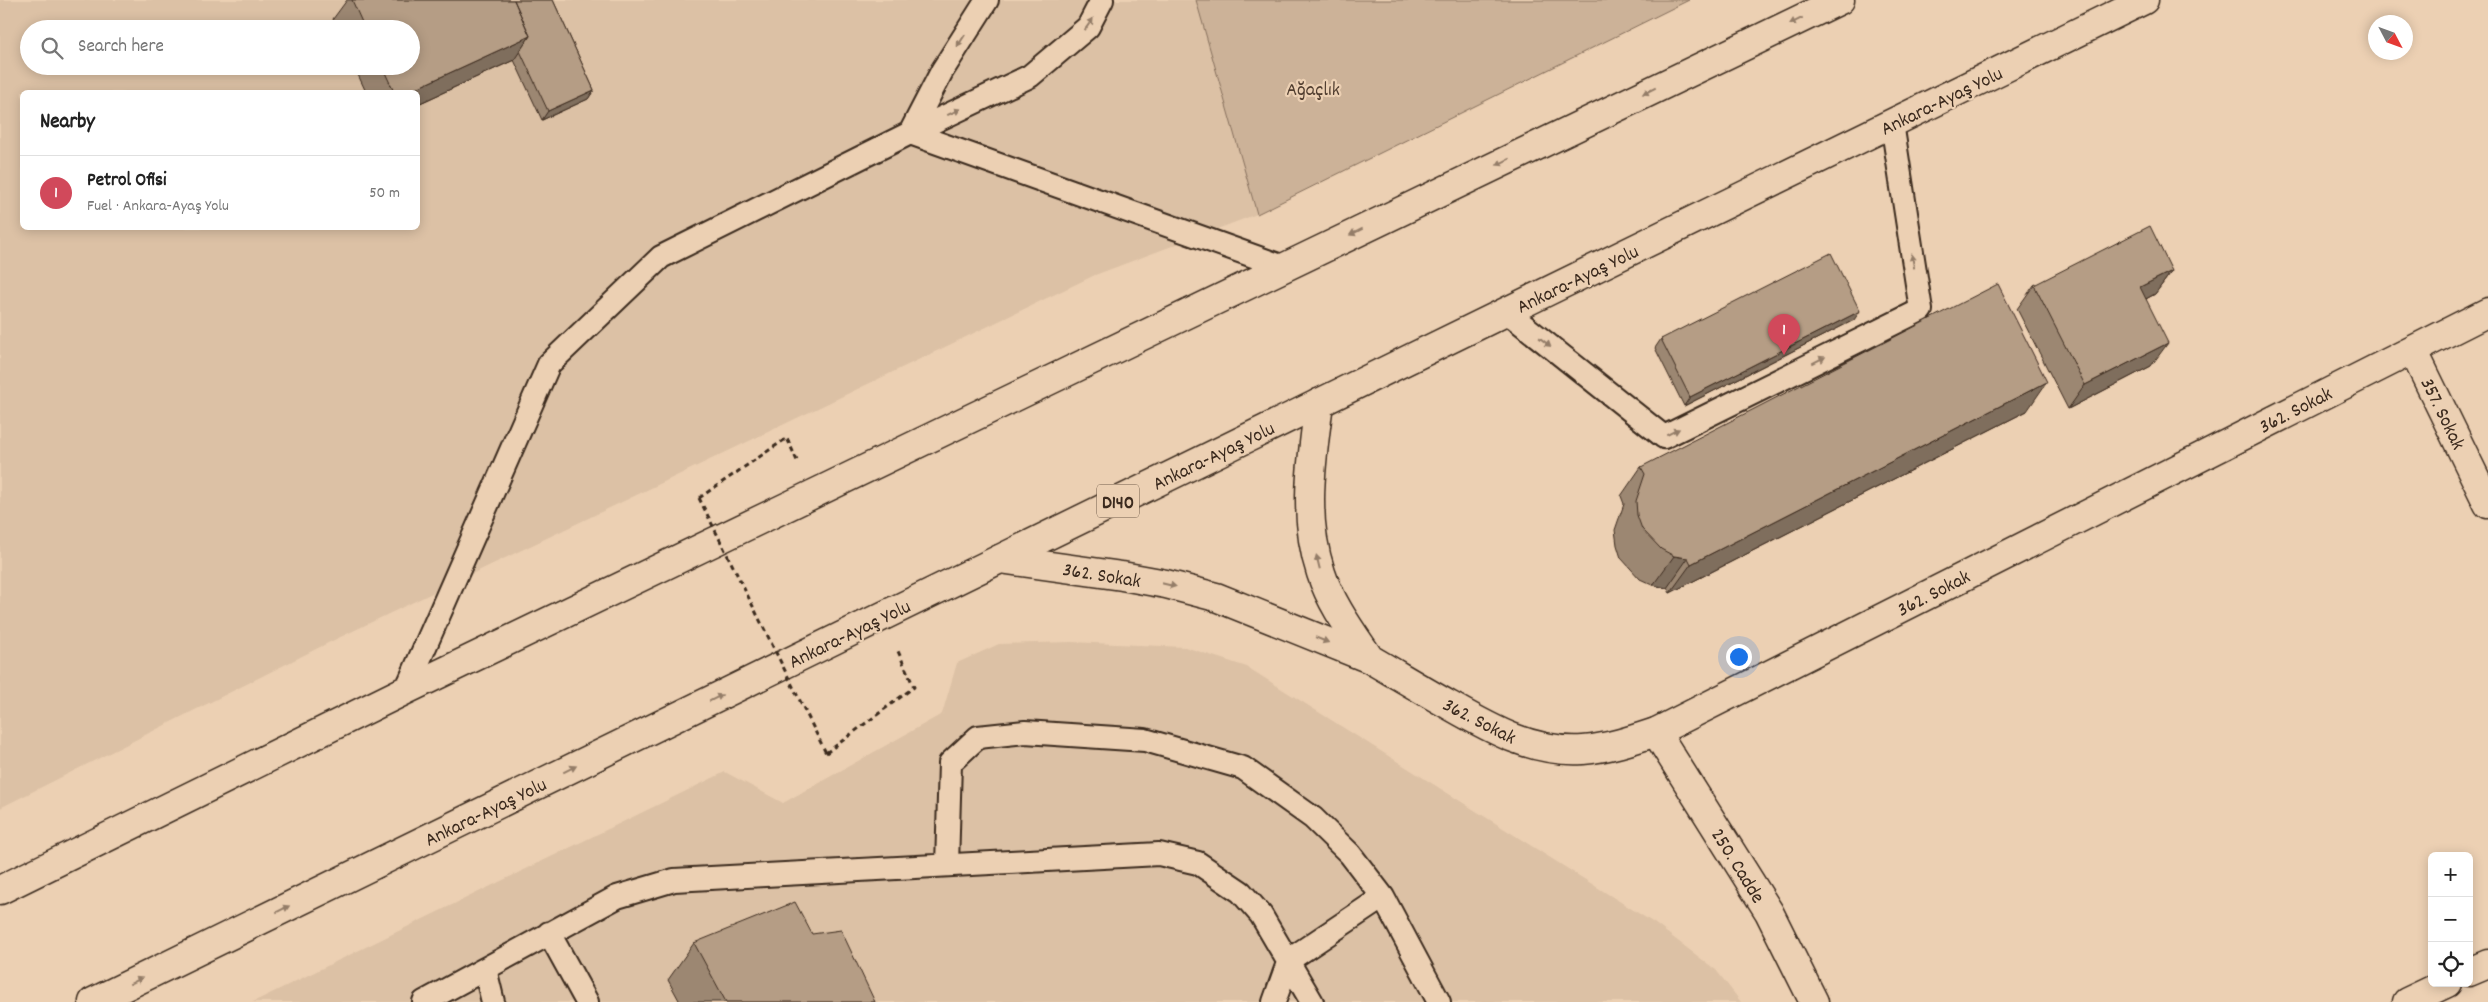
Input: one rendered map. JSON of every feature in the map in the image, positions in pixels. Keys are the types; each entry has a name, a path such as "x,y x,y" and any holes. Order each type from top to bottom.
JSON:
{"main road":[{"path":"0,890 406,690 1840,0"},
{"name":"Ankara-Ayaş Yolu","path":"93,1002 2144,0"},
{"name":"362. Sokak","path":"1000,559 1140,579 1216,597 1370,659 1500,734 1528,744 1554,750 1583,750 1611,746 1656,732 2488,312"},
{"name":"357. Sokak","path":"2413,350 2488,504"},
{"name":"362. Sokak","path":"1320,403 1310,477 1310,527 1321,574 1340,613 1370,659"},
{"name":"250. Cadde","path":"1656,732 1769,912 1808,999"},
{"path":"2473,970 2488,964"},
{"path":"2407,1002 2439,987"}],"lane":[{"path":"910,132 942,71 987,0"},
{"path":"406,690 549,364 660,257 910,132 1030,76 1088,27 1102,0"},
{"path":"1507,312 1664,436 1920,310 1892,123"},
{"path":"910,132 1284,267"},
{"path":"947,865 950,763 978,737 1025,732 1145,740 1243,768 1313,818 1350,854 1383,898 1439,1002"},
{"path":"424,1002 617,897 674,880 1159,854 1198,863 1241,892 1261,915 1312,1002"},
{"path":"1274,1002 1289,960 1383,898"},
{"path":"550,933 587,1002"},
{"path":"485,969 493,1002"}],"path":[{"path":"788,438 700,498 826,754 914,687 883,616"}],"shaded area":[{"path":"0,0 1196,0 1257,214 1095,275 328,643 0,808"},
{"path":"1071,642 1185,647 1247,667 1654,923 1716,970 1741,1002 253,1002 725,772 783,803 942,714 957,663 999,644"}],"green space":[{"name":"Ağaçlık","path":"1196,0 1689,0 1257,214"}],"building":[{"path":"352,0 514,0 530,36 412,90 393,90 386,75 420,75 420,20 361,20"},
{"path":"514,0 553,0 594,90 548,111 520,51 530,36"},
{"path":"2150,226 2172,271 2140,287 2168,343 2085,385 2034,285"},
{"path":"1831,253 1860,311 1690,397 1661,339"},
{"path":"1998,284 2047,382 1691,564 1688,558 1674,556 1661,549 1642,529 1637,515 1636,501 1645,474 1641,467"},
{"path":"795,902 812,934 841,930 875,1002 726,1002 694,943"}],"place":[{"name":"Petrol Ofisi","path":"1784,355"}]}
